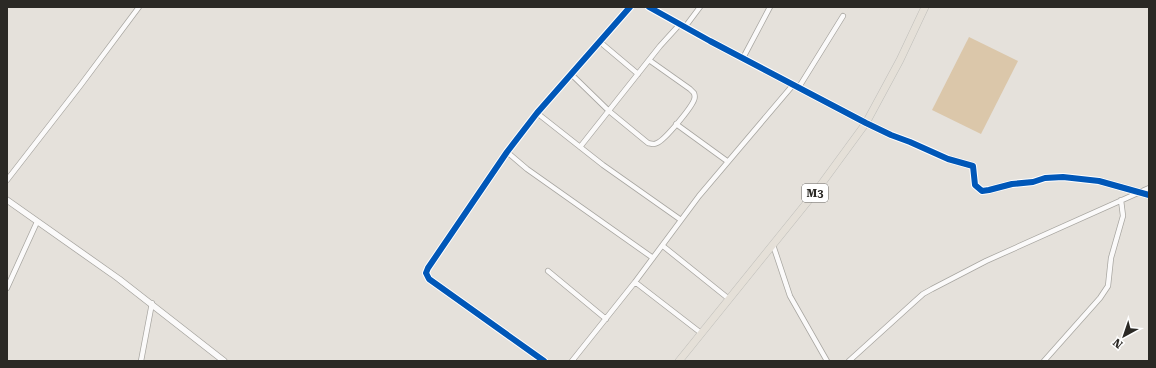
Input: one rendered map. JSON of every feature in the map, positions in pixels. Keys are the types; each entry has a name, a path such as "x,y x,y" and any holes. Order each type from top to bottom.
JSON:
{"main road":[{"name":"M3","path":"679,361 834,169 866,123 900,60 925,7"}],"street":[{"path":"7,180 80,86 138,7"},
{"path":"544,361 429,279 426,273 507,152 537,112 630,7"},
{"path":"649,7 866,123 948,159 973,166 975,185 982,191 1012,184 1033,182 1045,178 1064,177 1099,181 1140,191 1149,195"},
{"path":"685,27 700,7"},
{"path":"743,58 770,7"},
{"path":"799,87 843,16"},
{"path":"580,147 649,60 680,24"},
{"path":"600,42 638,74"},
{"path":"571,74 609,111 648,142 654,144 659,142 676,124 695,99 694,93 673,76 649,60"},
{"path":"572,361 728,161 793,85"},
{"path":"537,112 621,179 681,220"},
{"path":"676,124 728,161"},
{"path":"507,152 527,169 653,258"},
{"path":"849,361 913,303 932,289 986,261 1149,188"},
{"path":"7,200 152,303 224,361"},
{"path":"1044,361 1100,298 1108,286 1111,258 1123,216 1121,200"},
{"path":"7,288 37,222"},
{"path":"773,245 790,296 827,361"},
{"path":"663,246 729,299"},
{"path":"548,271 606,319"},
{"path":"635,282 701,333"},
{"path":"141,361 152,303"}],"shaded area":[{"path":"969,37 1018,61 981,134 932,110"}],"cycle path":[{"path":"544,361 429,279 426,273 507,152 537,113 630,7"},
{"path":"649,7 710,41 866,123 948,159 973,166 975,185 982,191 1012,184 1033,182 1045,178 1063,177 1099,181 1149,195"}]}
